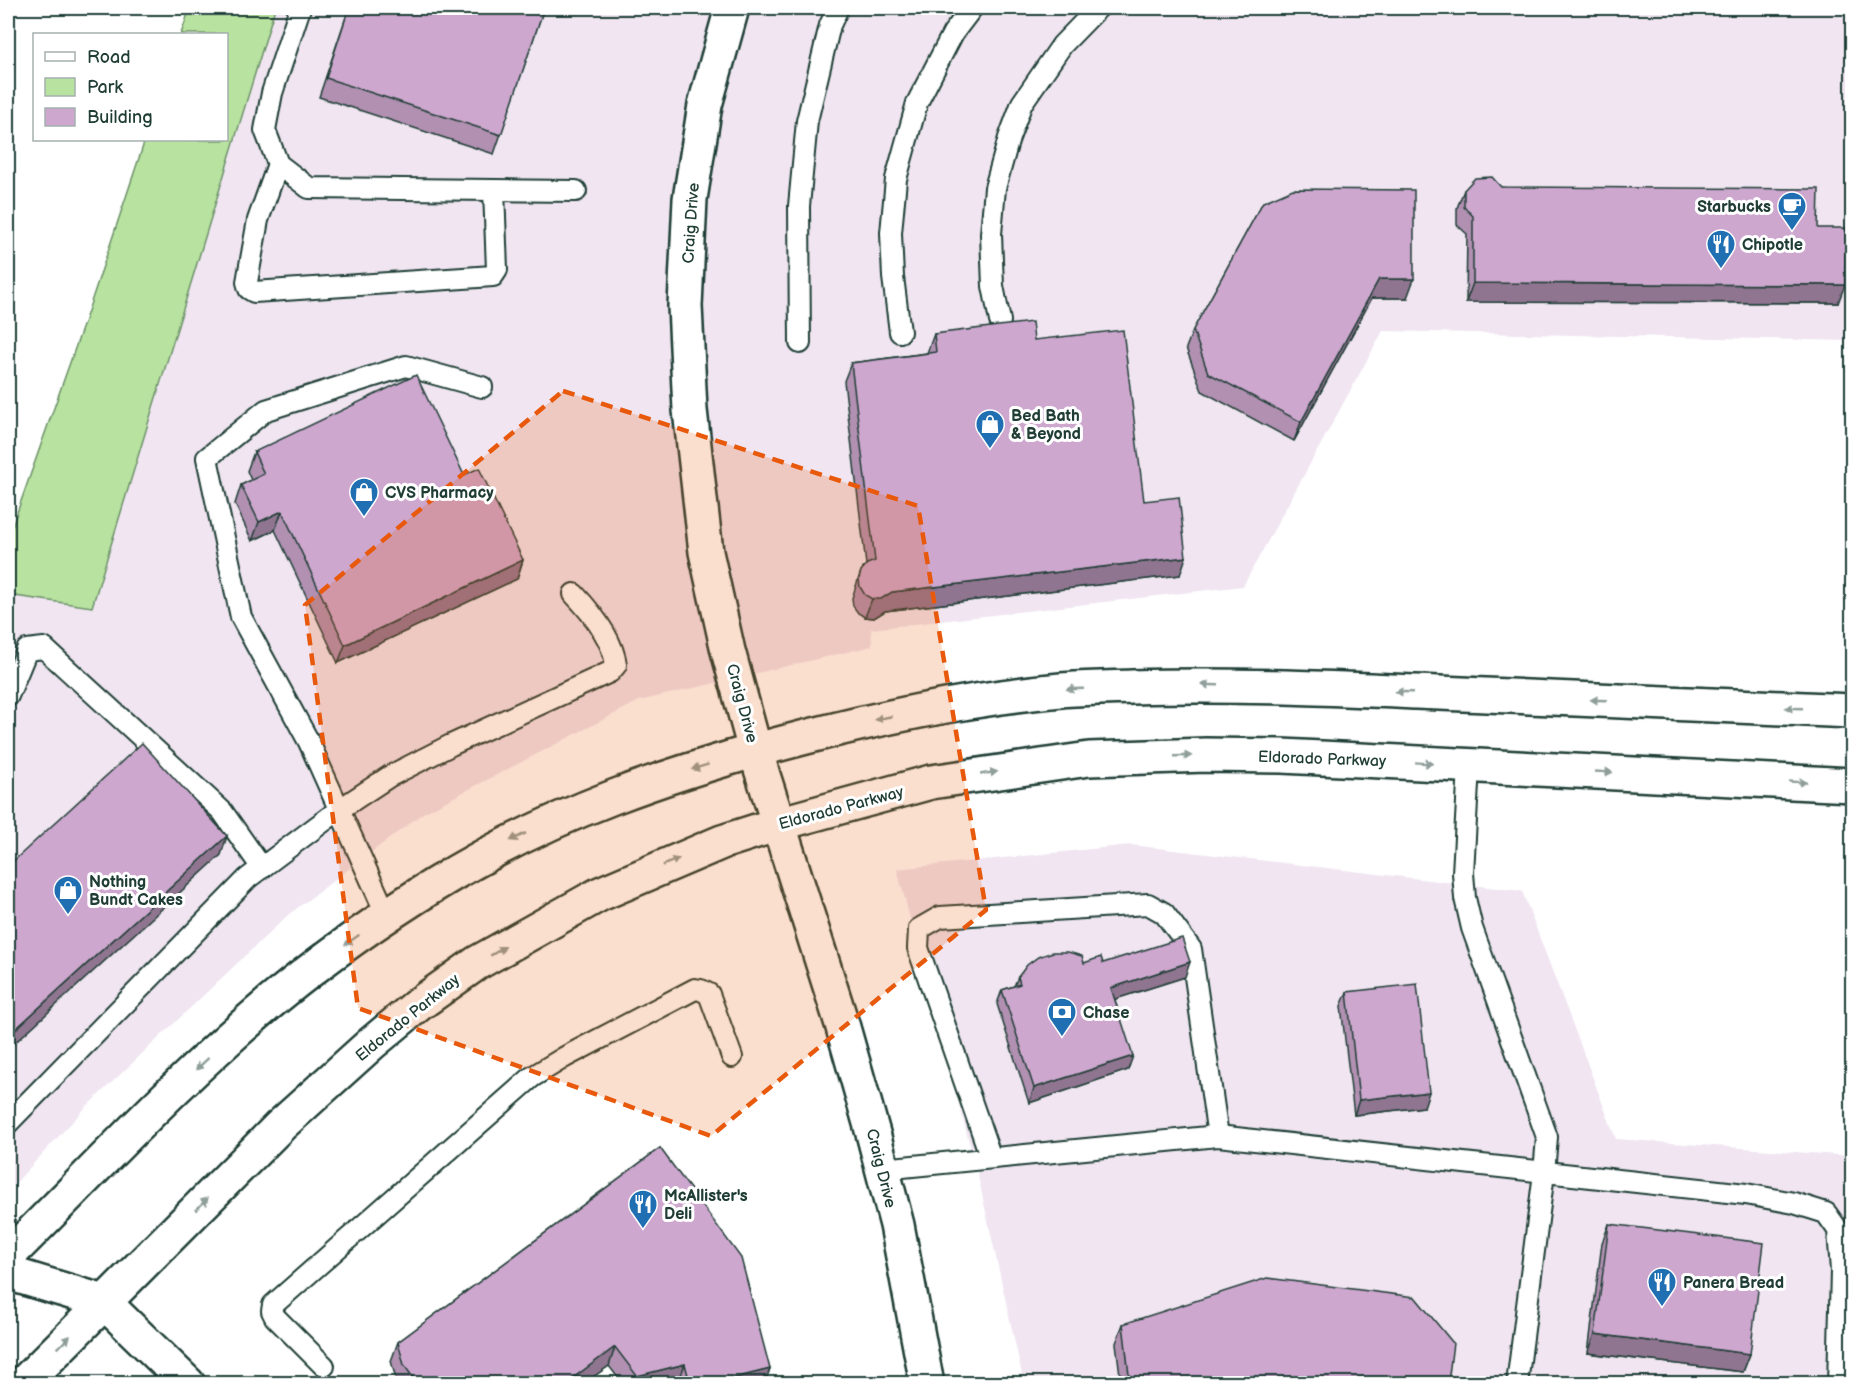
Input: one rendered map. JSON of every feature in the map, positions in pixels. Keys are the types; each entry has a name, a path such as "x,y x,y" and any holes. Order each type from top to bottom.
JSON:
{"main road":[{"name":"Craig Drive","path":"732,8 705,105 692,187 685,306 690,410 706,552 755,750 842,1024 897,1225 927,1383"},
{"path":"8,1256 224,1043 295,983 387,916 475,860 572,812 622,793 755,750 872,720 978,700 1065,690 1210,685 1852,711"},
{"name":"Eldorado Parkway","path":"23,1383 279,1126 372,1043 448,982 521,937 600,894 722,842 778,824 931,782 1089,759 1206,755 1282,756 1852,785"},
{"path":"8,1273 104,1302 173,1379"}],"lane":[{"path":"300,8 272,93 265,130 278,164 309,188 576,191"},
{"path":"800,343 799,206 807,121 831,25 838,8"},
{"path":"900,332 893,277 891,233 897,179 917,103 953,33 972,8"},
{"path":"1000,321 993,286 991,234 995,188 1009,138 1022,104 1062,45 1098,8"},
{"path":"278,164 258,220 247,282 249,289 254,292 493,276 497,270 494,190"},
{"path":"387,916 309,742 241,617 207,458 266,410 406,366 482,387"},
{"path":"8,1123 248,878 340,809 390,776 451,745 610,672 616,665 615,655 592,614 574,594"},
{"path":"8,696 27,650 44,648 222,811 262,868"},
{"path":"1469,766 1463,873 1464,898 1547,1137 1517,1383"},
{"path":"991,1158 918,948 919,929 940,917 1148,904 1164,913 1191,950 1218,1136"},
{"path":"324,1366 275,1317 272,1311 273,1305 532,1077 565,1057 694,990 701,990 709,994 732,1057"},
{"path":"882,1169 1218,1136 1746,1194 1794,1203 1826,1213 1839,1230 1841,1271 1838,1383"}],"highlighted area":[{"path":"563,391 918,506 986,910 711,1136 358,1008 305,605"}],"shaded area":[{"path":"275,8 1852,8 1852,341 1383,331 1243,586 871,629 872,646 639,701 423,813 288,915 86,1107 8,1191 8,595 92,607"},
{"path":"1131,845 1522,891 1616,1139 1852,1156 1852,1383 1024,1383 978,1176 897,869"}],"green space":[{"path":"190,8 275,8 92,607 8,595 8,538 84,323 145,141 228,141 228,33 181,33"}],"building":[{"path":"349,8 544,8 501,135 326,78"},
{"path":"1492,177 1501,187 1819,189 1818,228 1846,228 1845,285 1473,283 1473,216 1464,207 1464,190 1475,178"},
{"path":"1293,189 1414,190 1414,279 1379,279 1301,422 1208,373 1193,330 1263,202"},
{"name":"Bed Bath & Beyond","path":"1032,322 1034,340 1123,330 1144,501 1179,497 1186,557 892,592 881,599 872,599 865,595 860,587 861,571 867,564 875,561 851,363 936,352 934,334"},
{"name":"CVS Pharmacy","path":"416,375 464,475 479,468 523,560 345,645 282,511 259,522 241,485 264,474 254,452"},
{"path":"142,743 227,836 8,1036 8,866"},
{"name":"Chase","path":"1182,938 1190,962 1111,988 1133,1056 1034,1088 1002,990 1020,984 1018,977 1027,965 1038,957 1053,952 1068,952 1082,956 1084,963 1101,957 1103,963"},
{"path":"1417,984 1429,1092 1359,1100 1347,992"},
{"path":"660,1148 741,1258 770,1369 714,1383 690,1383 685,1364 637,1376 615,1347 566,1383 417,1383 404,1365 398,1342"},
{"path":"1609,1224 1764,1243 1750,1354 1595,1334"},
{"path":"1267,1278 1415,1297 1453,1343 1448,1383 1130,1383 1123,1324"}],"place":[{"name":"Starbucks","path":"1792,232"},
{"name":"Chipotle","path":"1721,270"},
{"name":"Bed Bath & Beyond","path":"990,450"},
{"name":"CVS Pharmacy","path":"364,518"},
{"name":"Nothing Bundt Cakes","path":"68,916"},
{"name":"Chase","path":"1062,1038"},
{"name":"McAllister's Deli","path":"643,1230"},
{"name":"Panera Bread","path":"1662,1308"}]}
